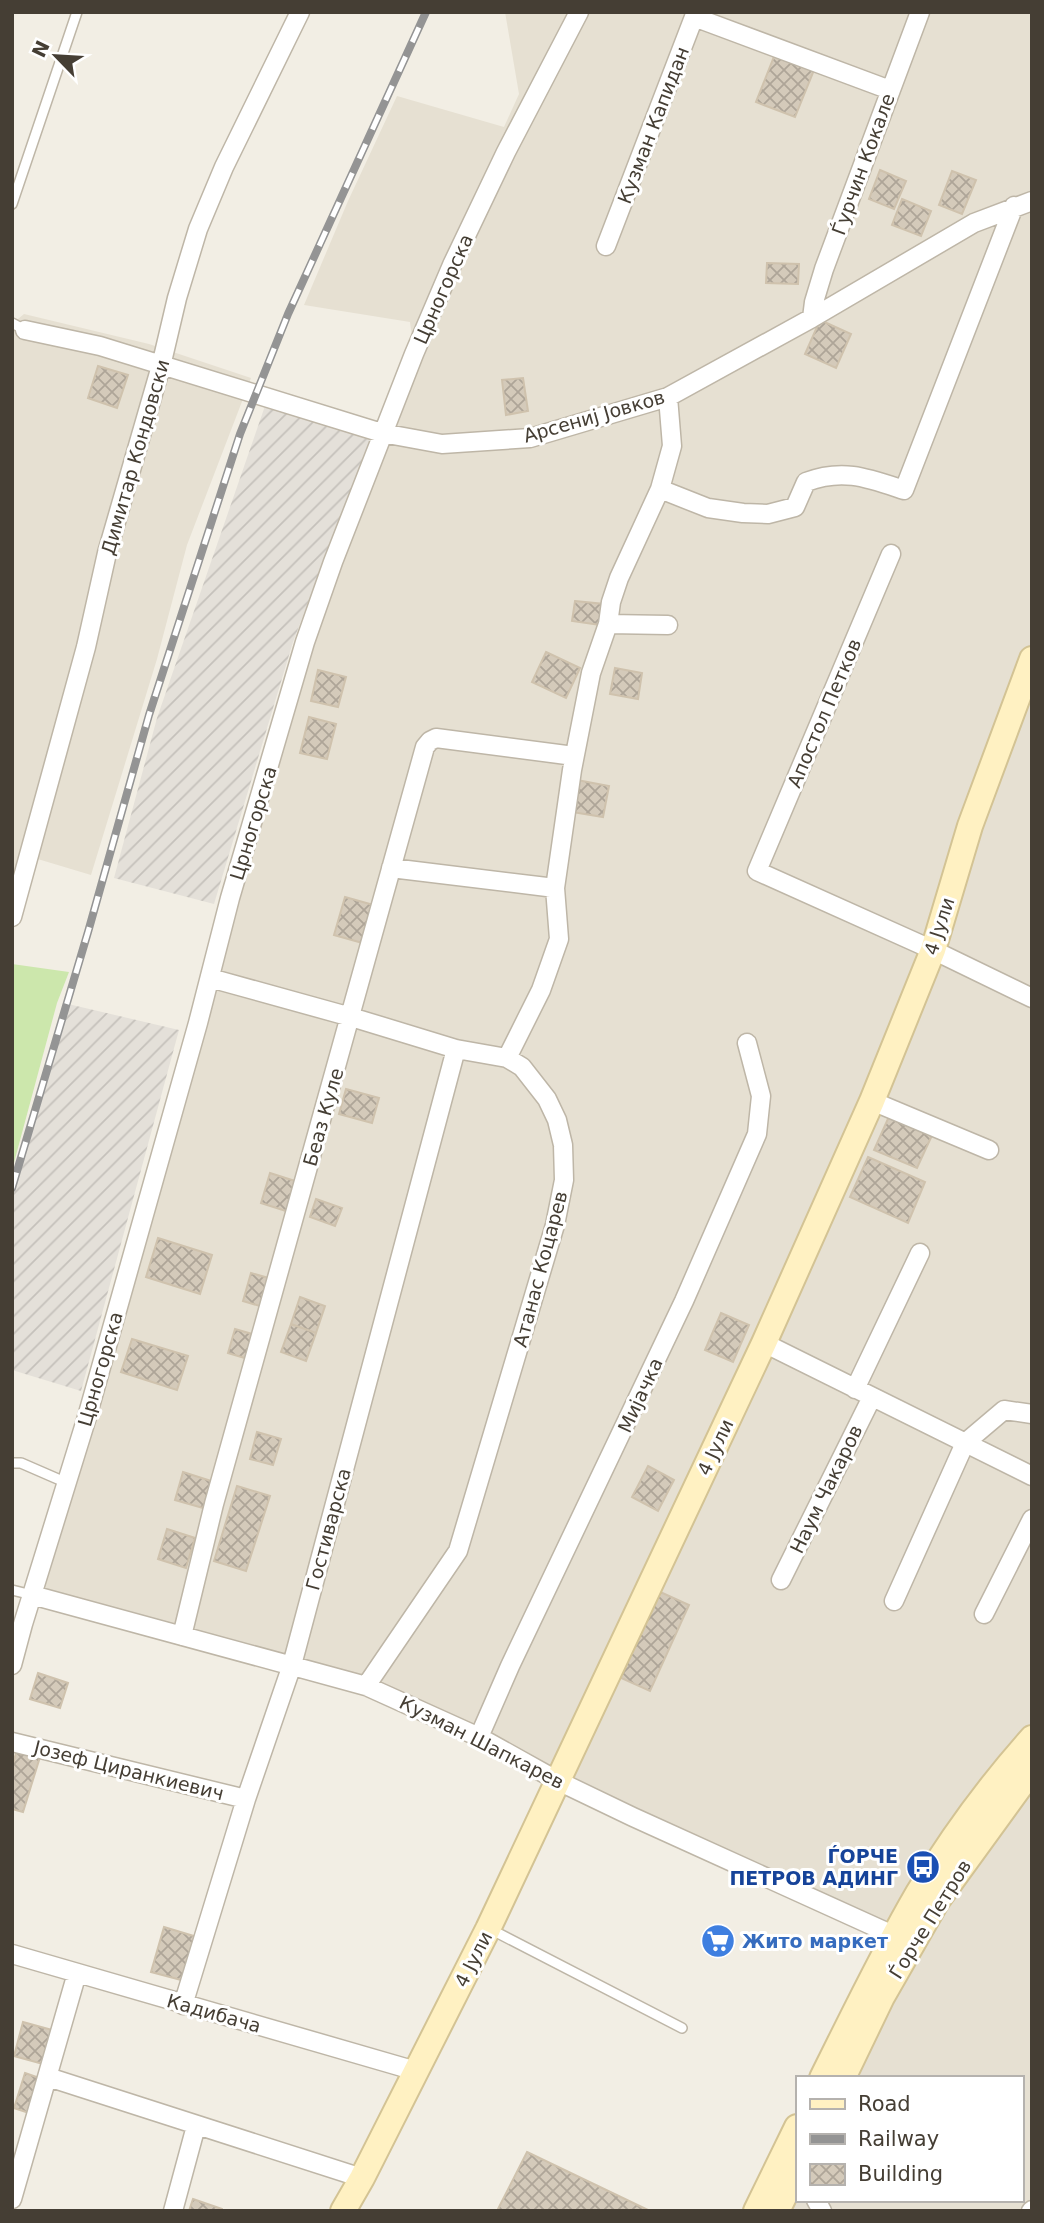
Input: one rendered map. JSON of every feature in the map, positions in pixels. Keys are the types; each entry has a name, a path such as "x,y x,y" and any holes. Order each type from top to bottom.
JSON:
{"street":[{"name":"Димитар Кондовски","path":"12,917 86,647 107,553 162,366 177,298 198,229 224,167 300,12"},
{"name":"Црногорска","path":"12,1665 18,1622 32,1595 87,1417 230,898 305,642 382,433 452,265 506,152 579,12"},
{"name":"Ѓурчин Кокале","path":"812,318 824,269 920,12"},
{"name":"Кузман Капидан","path":"606,246 694,17 709,17 890,90"},
{"name":"Арсениј Јовков","path":"19,327 100,346 382,433 442,444 530,438 668,397 812,318 974,223 1032,201"},
{"path":"660,489 708,508 768,514 795,507 806,482 821,476 853,474 904,490 1014,206"},
{"path":"210,978 456,1049 507,1058 541,990 559,939 555,888 574,756 591,673 608,624 611,602 619,578 660,489 672,446 668,397"},
{"name":"Апостол Петков","path":"891,554 757,871 933,950"},
{"path":"608,624 668,625"},
{"name":"4 Јули","path":"343,2211 488,1929 764,1343 872,1101 933,950 970,826 1032,659"},
{"name":"Беаз Куле","path":"182,1636 214,1504 425,747 436,738 574,756"},
{"path":"391,868 555,888"},
{"path":"933,950 1032,998"},
{"name":"Мијачка","path":"479,1737 510,1666 684,1301 757,1134 761,1096 747,1043"},
{"name":"Гостиварска","path":"183,2005 246,1799 292,1665 456,1049"},
{"name":"Атанас Коцарев","path":"366,1686 458,1550 555,1225 564,1180 563,1146 557,1120 547,1099 522,1067 507,1058"},
{"path":"872,1101 989,1150"},
{"path":"855,1389 920,1253"},
{"path":"764,1343 1032,1476"},
{"name":"Наум Чакаров","path":"781,1580 872,1397"},
{"path":"894,1601 965,1443 1004,1410 1032,1414"},
{"path":"984,1614 1032,1520"},
{"name":"Кузман Шапкарев","path":"32,1595 366,1686 479,1737 558,1781 903,1939"},
{"name":"Ѓорче Петров","path":"844,2076 903,1939 919,1891 965,1824 1032,1738"},
{"name":"Јозеф Циранкиевич","path":"12,1742 246,1799"},
{"name":"Ѓорче Петров","path":"823,2076 903,1939 937,1901 1032,1770"},
{"name":"Кадибача","path":"12,1954 416,2071"},
{"path":"12,2199 77,1973"},
{"path":"48,2077 362,2178"},
{"path":"173,2211 196,2126"},
{"path":"756,2211 796,2129"},
{"path":"777,2211 796,2172"}],"lane":[{"path":"12,204 77,12"},
{"path":"12,1463 21,1463 67,1483"},
{"path":"12,1590 32,1595"},
{"path":"488,1929 682,2028"}],"shaded area":[{"path":"505,12 1032,12 1032,2211 777,2211 796,2172 796,2202 1023,2202 1023,2076 844,2076 912,1944 425,1711 32,1595 276,745 414,354 410,322 304,305 397,96 504,127 519,94"},
{"path":"24,314 149,344 251,378 187,545 157,659 91,875 31,857 12,930 12,324"},
{"path":"266,403 370,440 293,642 214,904 114,878 157,718"},
{"path":"68,1004 179,1030 81,1391 12,1370 12,1200"}],"green space":[{"path":"12,964 69,972 57,1003 12,1170"}],"building":[{"path":"775,54 814,70 795,117 756,102"},
{"path":"880,170 906,181 894,209 869,199"},
{"path":"952,171 976,180 962,214 939,205"},
{"path":"902,199 931,211 921,236 892,225"},
{"path":"767,263 799,264 798,284 766,283"},
{"path":"820,320 851,334 836,368 805,354"},
{"path":"98,366 128,375 117,408 88,398"},
{"path":"523,378 528,411 506,415 502,380"},
{"path":"575,601 604,604 601,625 572,621"},
{"path":"546,652 580,668 566,698 532,682"},
{"path":"615,668 642,673 638,699 610,694"},
{"path":"318,670 346,677 338,707 311,701"},
{"path":"309,717 336,724 327,759 300,753"},
{"path":"577,780 609,786 603,817 572,812"},
{"path":"345,897 377,906 366,944 334,935"},
{"path":"346,1089 379,1098 372,1123 339,1114"},
{"path":"891,1112 934,1131 917,1168 874,1150"},
{"path":"868,1157 925,1182 908,1223 850,1197"},
{"path":"270,1173 298,1182 289,1212 261,1203"},
{"path":"316,1199 342,1208 335,1226 310,1217"},
{"path":"158,1238 212,1255 200,1294 146,1277"},
{"path":"251,1273 272,1279 263,1307 243,1301"},
{"path":"300,1297 325,1306 316,1333 291,1324"},
{"path":"721,1313 749,1325 733,1362 705,1350"},
{"path":"291,1324 316,1333 306,1361 281,1352"},
{"path":"235,1329 256,1335 248,1359 228,1353"},
{"path":"132,1339 188,1356 177,1390 121,1372"},
{"path":"257,1432 281,1439 273,1465 250,1459"},
{"path":"648,1466 674,1480 658,1511 632,1497"},
{"path":"183,1472 211,1481 203,1508 175,1500"},
{"path":"237,1486 270,1496 246,1571 214,1561"},
{"path":"167,1529 195,1538 186,1568 158,1559"},
{"path":"658,1591 689,1605 650,1691 619,1677"},
{"path":"38,1673 68,1683 60,1708 30,1699"},
{"path":"17,1750 40,1757 23,1812 12,1809 12,1767"},
{"path":"164,1927 197,1937 185,1981 151,1972"},
{"path":"23,2022 52,2030 43,2064 14,2056"},
{"path":"25,2073 42,2079 32,2114 14,2108"},
{"path":"527,2152 650,2211 497,2211"},
{"path":"193,2199 222,2209 222,2211 189,2211"}],"railway":[{"path":"12,1188 149,715 240,434 288,314 426,12"}],"place":[{"name":"ЃОРЧЕ ПЕТРОВ АДИНГ","path":"923,1867"},
{"name":"Жито маркет","path":"718,1941"}]}
